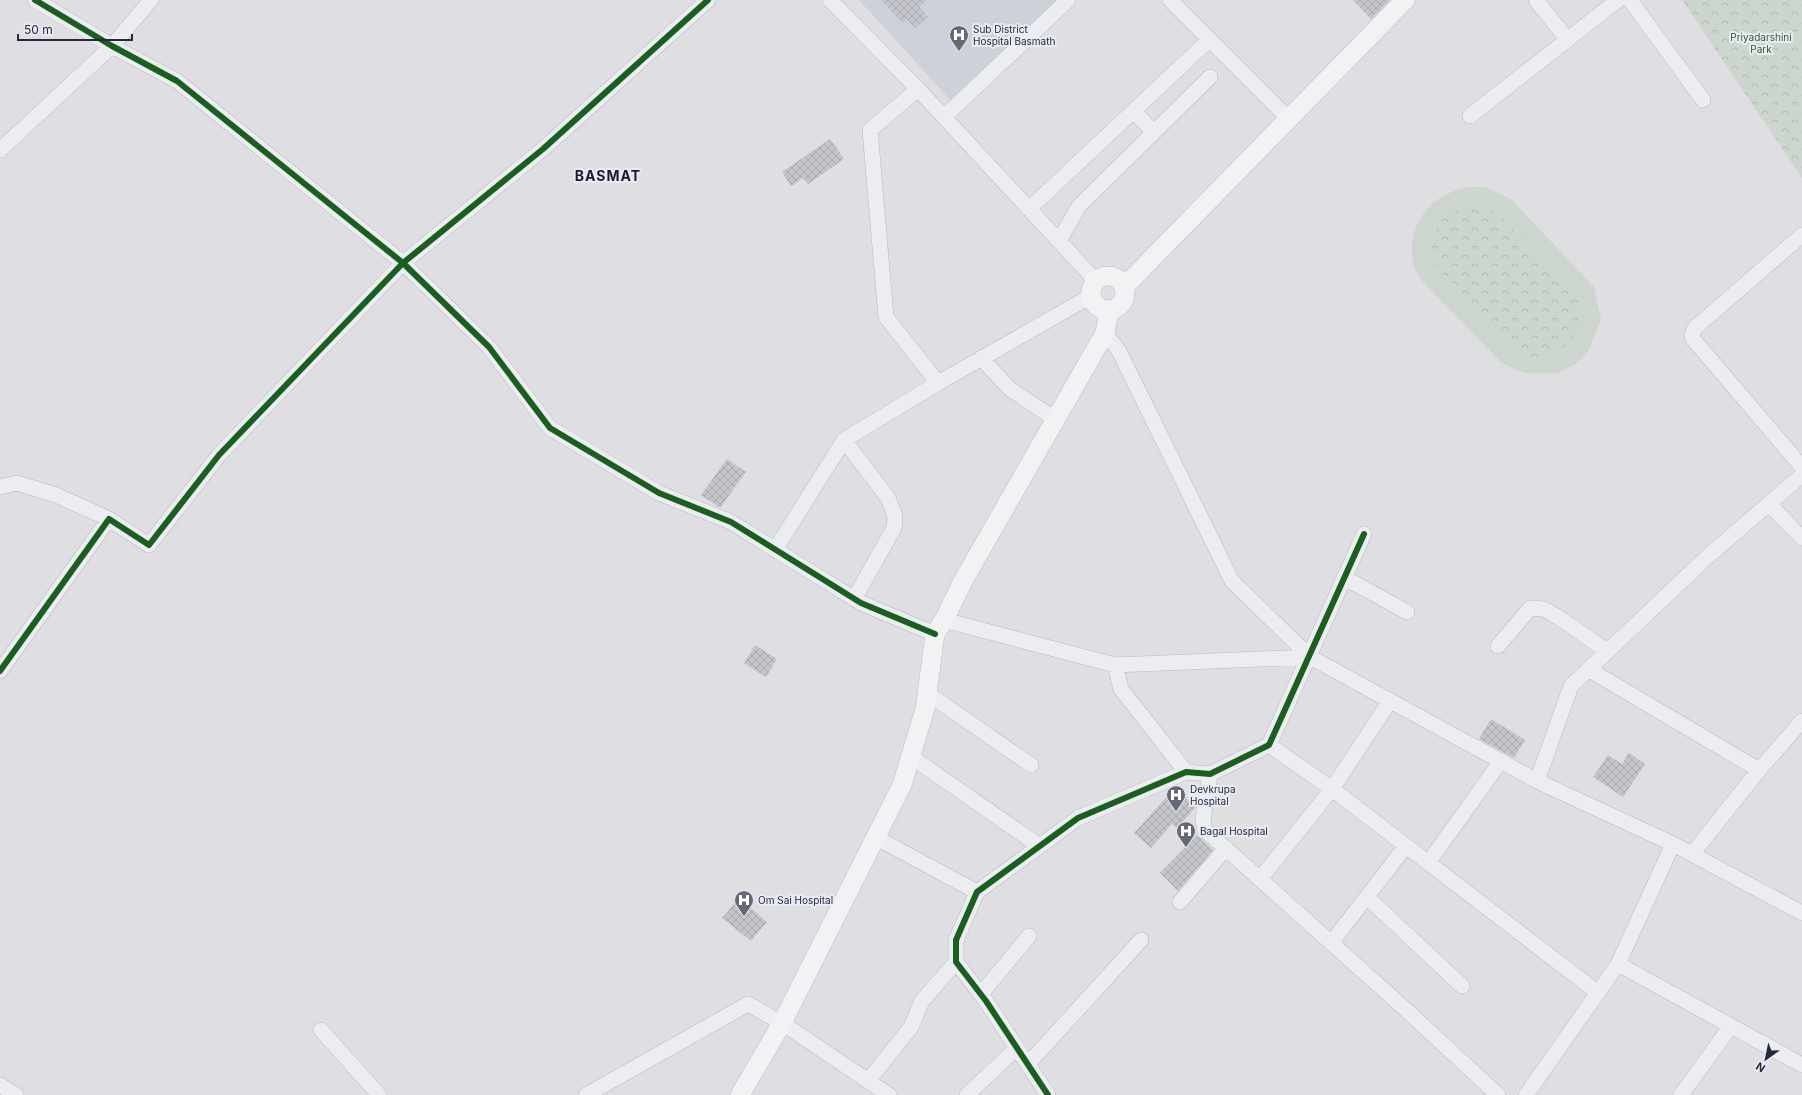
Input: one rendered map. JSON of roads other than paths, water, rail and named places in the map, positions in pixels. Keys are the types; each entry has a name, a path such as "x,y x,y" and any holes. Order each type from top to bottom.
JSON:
{"main road":[{"path":"1124,287 1405,0"},
{"path":"1103,276 1111,276 1119,280 1124,287 1124,299 1115,308 1109,310 1101,308 1094,304 1093,288 1103,276"},
{"path":"740,1095 782,1023 902,785 925,709 939,627 962,581 1105,333 1109,310"}],"street":[{"path":"35,0 112,46 177,81 403,263 489,347 550,428 659,493 731,522 854,599 939,627 1115,665 1310,657"},
{"path":"0,150 112,46 151,0"},
{"path":"775,550 844,440 981,358 1093,288 1059,241 918,89 830,0"},
{"path":"944,117 1068,0"},
{"path":"1170,0 1289,119"},
{"path":"1536,0 1567,39"},
{"path":"1470,116 1618,0"},
{"path":"1630,0 1703,100"},
{"path":"0,487 17,483 56,495 109,519 150,545 219,455 403,263 542,149 699,3"},
{"path":"1029,209 1209,40"},
{"path":"1059,241 1079,206 1210,77"},
{"path":"918,89 870,130 886,317 938,383"},
{"path":"1134,111 1153,132"},
{"path":"1802,235 1695,328 1692,334 1693,339 1802,467"},
{"path":"1105,333 1119,351 1232,581 1310,657 1537,781 1673,844 1802,913"},
{"path":"981,358 1010,389 1055,419"},
{"path":"844,440 888,498 895,516 894,528 854,599"},
{"path":"1537,781 1571,686 1706,558 1802,475"},
{"path":"1769,504 1802,538"},
{"path":"0,671 109,519"},
{"path":"1048,1095 981,994 956,962 956,940 977,892 1038,845 1078,818 1186,772 1210,774 1269,745 1310,657 1364,534"},
{"path":"1345,578 1407,612"},
{"path":"1498,646 1530,608 1544,609 1607,651"},
{"path":"1115,665 1121,689 1186,772"},
{"path":"1588,669 1759,770"},
{"path":"927,693 1031,765"},
{"path":"1260,879 1332,789 1390,701"},
{"path":"1692,854 1759,770 1802,721"},
{"path":"1269,745 1332,789 1597,992"},
{"path":"910,756 1038,845"},
{"path":"1428,863 1500,761"},
{"path":"1210,774 1203,826 1205,830 1332,943 1498,1095"},
{"path":"876,836 977,892"},
{"path":"1526,1095 1618,964 1673,844"},
{"path":"1332,943 1406,846"},
{"path":"1180,902 1226,848"},
{"path":"1367,897 1462,986"},
{"path":"981,994 1029,936"},
{"path":"1028,1064 1141,940"},
{"path":"868,1081 911,1026 922,1001 956,962"},
{"path":"1618,964 1802,1065"},
{"path":"586,1095 748,1004 782,1023 889,1095"},
{"path":"1687,1093 1731,1026"},
{"path":"321,1030 379,1095"},
{"path":"967,1095 1017,1048"},
{"path":"0,1086 16,1095"}],"place":[{"name":"Sub District Hospital Basmath","path":"959,52"},
{"name":"Devkrupa Hospital","path":"1176,812"},
{"name":"Bagal Hospital","path":"1186,848"},
{"name":"Om Sai Hospital","path":"744,917"}],"district":[{"name":"BASMAT","path":"608,176"}],"park label":[{"name":"Priyadarshini Park","path":"1761,42"}]}
